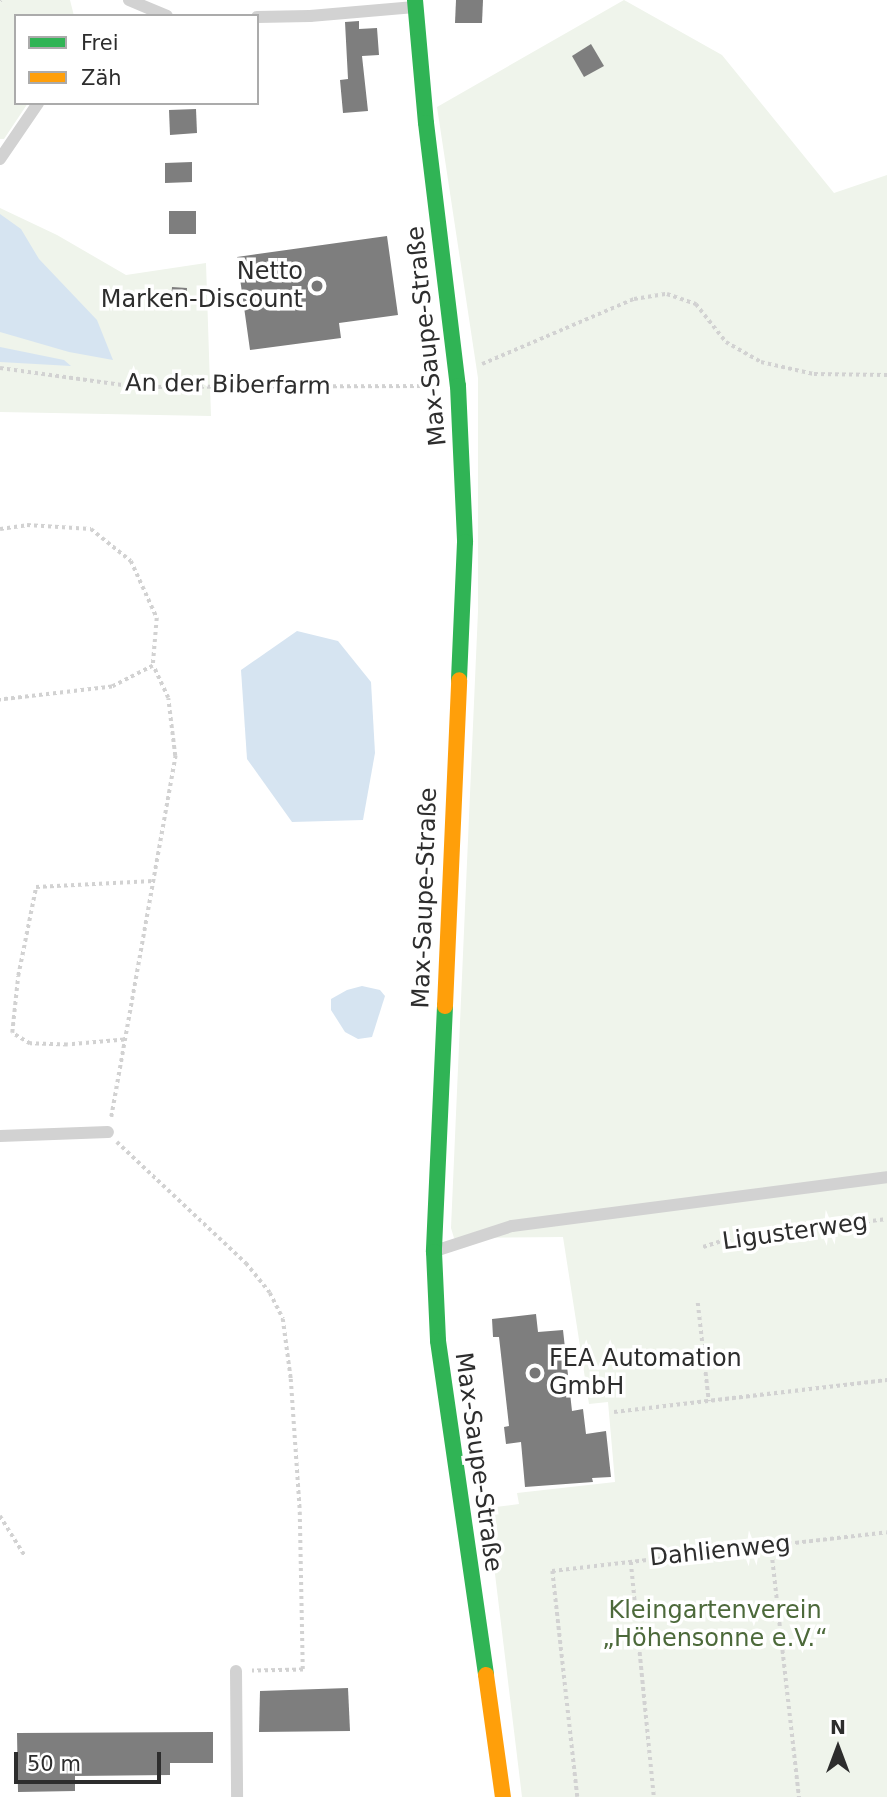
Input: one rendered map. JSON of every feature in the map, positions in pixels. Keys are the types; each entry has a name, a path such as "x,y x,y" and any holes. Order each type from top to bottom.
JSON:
{"street":[{"name":"Max-Saupe-Straße","path":"415,4 457,379 465,542 434,1252 438,1341 503,1797"}],"lane":[{"path":"129,0 162,14"},
{"path":"259,17 310,16 415,4"},
{"path":"0,159 31,118 37,105"},
{"path":"0,1136 108,1132"},
{"path":"434,1252 512,1226 887,1177"},
{"path":"236,1671 237,1797"}],"path":[{"name":"An der Biberfarm","path":"0,368 137,387 457,379 635,299 667,294 696,304 726,342 761,362 814,374 887,375"},
{"path":"0,529 27,525 92,529 131,561 157,618 153,666 168,698 175,756 108,1132 246,1264 270,1293 283,1319 291,1379 300,1513 303,1670 236,1671"},
{"path":"0,700 112,687 153,666"},
{"path":"124,1040 68,1045 30,1044 21,1039 12,1033 18,976 36,887 153,881"},
{"name":"Ligusterweg","path":"703,1247 727,1239 887,1219"},
{"path":"698,1303 709,1401"},
{"path":"614,1412 887,1380"},
{"path":"0,1516 25,1556"},
{"name":"Dahlienweg","path":"577,1797 552,1571 887,1532"},
{"path":"771,1546 799,1797"},
{"path":"631,1562 654,1797"}],"green space":[{"path":"0,0 70,0 74,14 14,14 14,105 27,105 4,139 0,139"},
{"name":"Kleingartenverein „Höhensonne e.V.“","path":"624,0 722,55 834,193 887,175 887,1797 522,1797 487,1508 519,1504 517,1493 615,1482 608,1402 589,1404 563,1237 454,1238 451,1228 478,611 478,378 437,107"},
{"path":"0,208 57,235 126,275 206,263 211,416 0,412"}],"water":[{"path":"0,214 21,229 39,259 97,320 113,360 69,352 0,332"},
{"path":"0,347 64,360 71,366 0,362"},
{"path":"297,631 338,641 371,682 375,753 363,820 292,822 247,759 241,670"},
{"path":"362,986 380,990 385,996 372,1037 358,1039 345,1032 331,1010 331,999 347,990"}],"building":[{"path":"456,0 483,0 482,23 455,23"},
{"path":"359,21 359,29 377,28 379,55 362,56 368,111 343,113 340,80 348,79 345,22"},
{"path":"591,44 604,66 584,77 572,56"},
{"path":"196,109 197,133 170,135 169,110"},
{"path":"192,162 192,182 165,183 165,163"},
{"path":"169,211 196,211 196,234 169,234"},
{"name":"Netto Marken-Discount","path":"387,236 398,315 339,323 341,338 250,350 237,257"},
{"path":"172,287 187,288 186,305 171,304"},
{"name":"FEA Automation GmbH","path":"536,1314 538,1332 563,1330 572,1411 583,1409 586,1434 606,1431 611,1477 592,1478 593,1482 525,1487 521,1442 506,1444 504,1427 509,1426 499,1337 493,1337 492,1319"},
{"path":"348,1688 350,1731 259,1732 260,1691"},
{"path":"213,1732 213,1763 170,1763 170,1775 75,1776 75,1791 18,1792 17,1733"}],"traffic: fast":[{"path":"415,0 426,123 458,386 465,542 459,680"},
{"path":"445,1006 434,1252 438,1341 486,1675"}],"traffic: slow":[{"path":"445,1006 459,680"},
{"path":"486,1675 503,1797"}],"place":[{"name":"Netto Marken-Discount","path":"317,286"},
{"name":"FEA Automation GmbH","path":"535,1373"}]}
